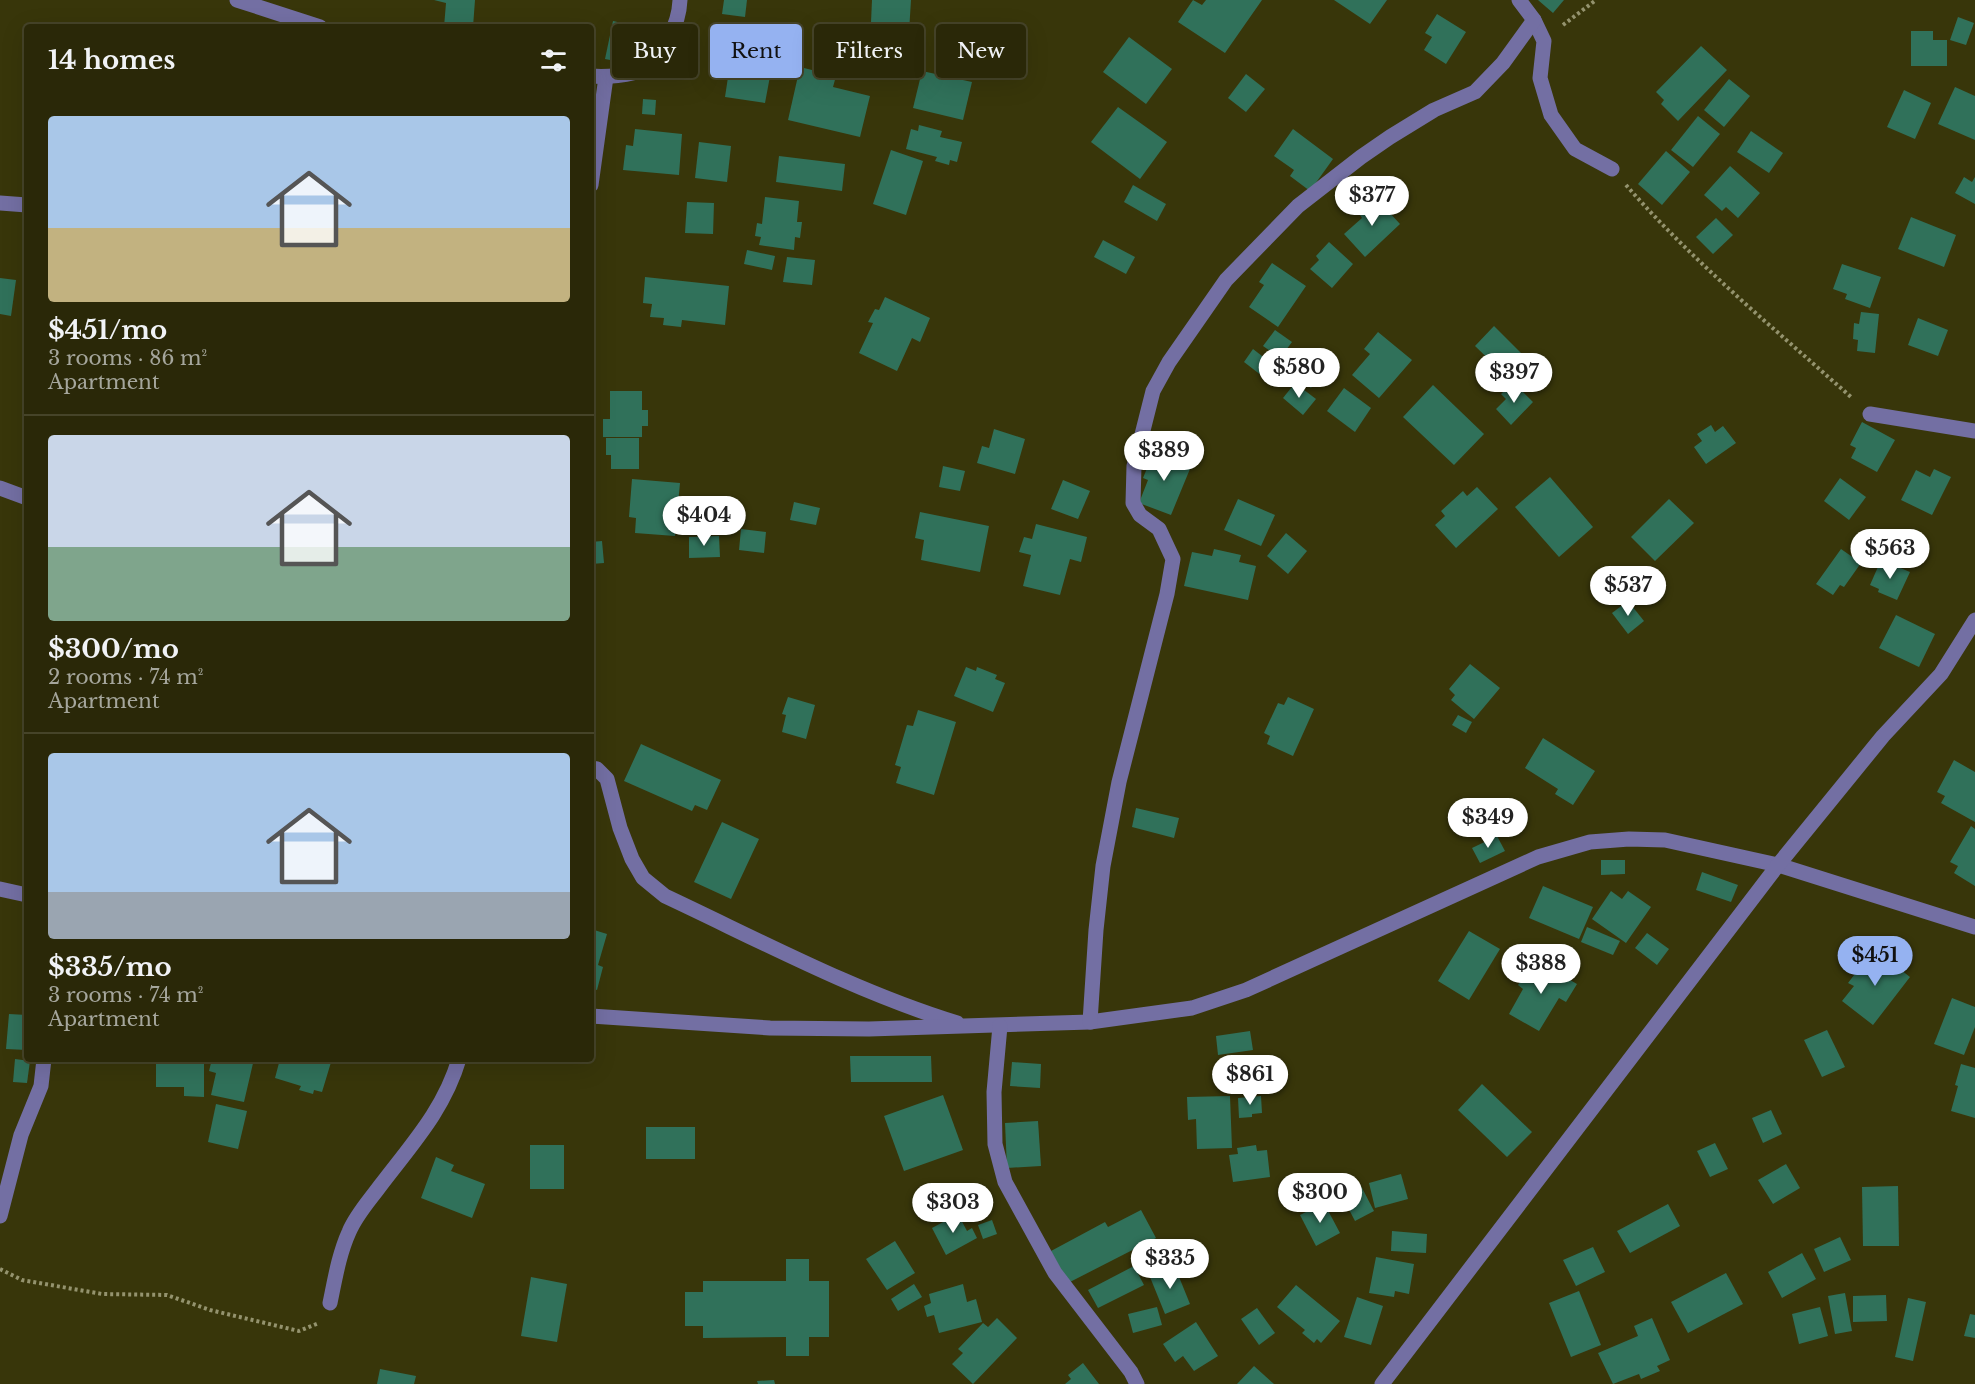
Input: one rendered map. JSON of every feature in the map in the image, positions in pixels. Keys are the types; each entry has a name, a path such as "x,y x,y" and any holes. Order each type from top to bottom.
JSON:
{"street":[{"path":"237,0 288,22"},
{"path":"594,139 598,77 641,69 667,44 679,14 680,0"},
{"path":"1519,0 1534,20 1544,41 1540,78 1551,115 1575,149 1612,169"},
{"path":"1090,1022 1095,930 1119,782 1167,594 1173,559 1159,528 1140,515 1133,503 1134,466 1153,391 1169,362 1226,280 1298,206 1390,137 1434,110 1474,92 1503,63 1534,20"},
{"path":"0,203 24,206"},
{"path":"1870,414 1975,431"},
{"path":"0,488 24,497"},
{"path":"1382,1384 1778,865 1883,736 1941,674 1975,620"},
{"path":"594,768 608,779 620,828 643,878 665,896 868,991 919,1012 970,1027"},
{"path":"594,1017 770,1028 869,1029 1090,1022 1192,1008 1246,990 1538,857 1590,842 1629,839 1665,840 1778,865 1975,927"},
{"path":"0,889 24,894"},
{"path":"1000,1026 994,1092 995,1144 1005,1182 1055,1273 1131,1372 1137,1384"},
{"path":"1,1209 21,1135 41,1086 44,1062"},
{"path":"330,1303 340,1256 349,1231 439,1108 453,1080 458,1062"}],"path":[{"path":"1544,41 1596,0"},
{"path":"1612,169 1648,211 1718,279 1870,414"},
{"path":"0,1269 22,1280 102,1294 167,1295 210,1311 299,1331 321,1322 330,1303"}],"building":[{"path":"434,0 475,0 473,24 444,24 446,3"},
{"path":"724,0 747,0 745,17 722,14"},
{"path":"872,0 911,0 909,24 871,24"},
{"path":"1193,0 1202,5 1206,0 1262,0 1225,53 1178,22"},
{"path":"1334,0 1387,0 1370,24"},
{"path":"1538,0 1564,0 1553,13"},
{"path":"1437,14 1466,32 1446,64 1424,50 1432,37 1425,33"},
{"path":"1958,17 1974,23 1966,45 1950,40"},
{"path":"612,26 612,60 605,59"},
{"path":"1911,31 1933,31 1933,40 1947,40 1947,66 1911,66"},
{"path":"1129,37 1172,69 1146,104 1103,72"},
{"path":"1701,46 1727,70 1678,121 1661,104 1664,100 1656,92"},
{"path":"802,68 814,70 814,78 835,78 833,87 870,96 860,137 788,120 798,78 802,78"},
{"path":"924,71 936,74 936,78 954,78 972,82 963,120 913,108 920,78 924,78"},
{"path":"1246,74 1265,89 1246,112 1228,98"},
{"path":"728,78 770,78 765,103 725,97"},
{"path":"1729,79 1750,96 1724,127 1704,110"},
{"path":"1955,87 1975,96 1975,140 1938,124"},
{"path":"1904,90 1931,103 1915,139 1887,127"},
{"path":"643,99 656,100 655,115 642,114"},
{"path":"1118,107 1167,142 1140,179 1091,142"},
{"path":"1698,116 1720,134 1693,167 1671,150"},
{"path":"919,125 942,131 940,137 962,142 957,162 950,160 949,165 935,161 937,157 906,149 911,129 918,131"},
{"path":"635,129 682,134 679,175 623,170 626,145 633,146"},
{"path":"1293,129 1333,159 1310,191 1290,176 1294,170 1274,156"},
{"path":"1751,131 1783,153 1769,173 1737,152"},
{"path":"699,142 731,146 727,182 695,178"},
{"path":"891,150 923,161 906,215 873,204"},
{"path":"1666,151 1690,172 1662,205 1638,184"},
{"path":"779,156 845,164 842,191 776,182"},
{"path":"1730,166 1760,193 1738,218 1726,207 1722,211 1704,195"},
{"path":"1964,177 1972,182 1975,177 1975,204 1955,193"},
{"path":"1133,185 1166,204 1157,221 1124,202"},
{"path":"765,197 799,201 797,222 802,222 800,238 795,237 794,250 759,245 761,237 755,236 757,223 762,224"},
{"path":"1375,197 1400,224 1365,257 1344,234 1362,218 1358,212"},
{"path":"687,202 714,203 713,234 685,233"},
{"path":"1911,217 1956,235 1944,267 1898,249"},
{"path":"1716,218 1733,235 1713,254 1696,237"},
{"path":"1103,240 1135,257 1126,274 1094,257"},
{"path":"1329,242 1353,264 1332,288 1310,269 1319,260 1316,256"},
{"path":"747,250 775,256 772,270 744,264"},
{"path":"787,257 815,260 812,285 783,282"},
{"path":"1272,263 1306,286 1278,327 1249,307 1264,285 1259,282"},
{"path":"1842,264 1881,277 1870,308 1845,299 1847,294 1833,289"},
{"path":"645,277 729,286 725,325 682,320 681,327 663,325 664,318 650,317 652,304 643,303"},
{"path":"0,278 16,280 11,316 0,314"},
{"path":"885,297 930,318 920,342 912,338 897,371 859,353 873,323 868,322 875,309 879,310"},
{"path":"1861,312 1879,314 1875,353 1857,351 1858,340 1853,339 1854,323 1859,324"},
{"path":"1918,318 1948,330 1938,356 1908,345"},
{"path":"1494,326 1521,353 1502,372 1475,346"},
{"path":"1275,330 1292,342 1280,358 1263,346"},
{"path":"1378,332 1412,360 1379,398 1352,375 1370,354 1364,349"},
{"path":"1320,348 1334,358 1311,388 1298,378"},
{"path":"1253,349 1275,366 1266,379 1244,362"},
{"path":"1513,382 1533,402 1511,425 1496,409 1506,399 1501,394"},
{"path":"1295,383 1316,399 1303,415 1283,398"},
{"path":"1433,385 1484,434 1454,465 1403,417"},
{"path":"1344,388 1371,408 1355,432 1327,411"},
{"path":"610,391 642,391 642,410 648,410 648,426 642,426 642,437 603,437 603,419 610,419"},
{"path":"1862,422 1895,440 1877,472 1851,458 1856,448 1850,445"},
{"path":"1711,425 1715,432 1723,426 1736,443 1706,464 1694,447 1702,441 1697,434"},
{"path":"994,429 1025,439 1015,474 977,463 982,446 989,448"},
{"path":"606,438 639,438 639,469 611,469 611,455 606,455"},
{"path":"1155,449 1192,464 1171,515 1139,503 1148,480 1143,478"},
{"path":"943,466 965,471 960,491 939,487"},
{"path":"1934,469 1951,477 1932,515 1901,500 1916,470 1930,477"},
{"path":"1550,477 1593,527 1559,557 1515,507"},
{"path":"1840,478 1866,497 1849,520 1824,501"},
{"path":"632,479 680,483 675,536 635,533 636,518 629,517"},
{"path":"1063,480 1090,491 1078,519 1051,509"},
{"path":"1477,487 1498,509 1456,548 1435,525 1445,516 1441,511 1463,491 1467,496"},
{"path":"1238,499 1275,515 1261,546 1224,530"},
{"path":"1669,499 1694,523 1655,561 1631,537"},
{"path":"794,502 820,508 816,525 790,520"},
{"path":"920,512 989,526 980,572 921,560 924,540 915,538"},
{"path":"1036,524 1087,537 1081,562 1070,559 1060,595 1023,586 1031,555 1019,552 1024,537 1032,539"},
{"path":"741,529 766,532 764,553 739,550"},
{"path":"1286,533 1307,551 1288,574 1267,556"},
{"path":"719,536 720,557 689,558 689,537"},
{"path":"602,541 604,563 594,564 594,542"},
{"path":"1214,549 1241,555 1239,562 1256,566 1248,600 1184,586 1192,552 1212,556"},
{"path":"1841,549 1861,563 1844,587 1840,585 1833,595 1816,584"},
{"path":"1881,560 1910,572 1897,600 1878,592 1879,589 1870,585"},
{"path":"1628,601 1644,621 1628,634 1612,613"},
{"path":"1896,615 1935,634 1919,667 1879,648"},
{"path":"1470,664 1500,688 1474,719 1451,700 1455,695 1449,689"},
{"path":"966,667 976,671 977,667 997,675 995,679 1005,683 993,712 954,696"},
{"path":"788,697 815,705 806,739 782,732 786,715 782,714"},
{"path":"1288,697 1314,709 1293,756 1267,744 1270,736 1264,733 1278,703 1284,705"},
{"path":"918,710 956,722 934,795 896,783 901,767 895,765 907,725 913,726"},
{"path":"1458,715 1472,722 1466,733 1452,725"},
{"path":"1543,738 1595,771 1573,805 1555,794 1558,789 1525,768"},
{"path":"641,744 721,780 707,810 695,805 692,811 624,781"},
{"path":"1954,760 1975,772 1975,822 1941,803 1945,796 1937,792"},
{"path":"1136,808 1179,818 1174,838 1132,827"},
{"path":"722,822 759,839 731,899 694,882"},
{"path":"1971,826 1975,829 1975,886 1954,873 1958,866 1950,862"},
{"path":"1497,836 1505,851 1480,863 1472,848"},
{"path":"1601,860 1625,860 1625,874 1601,875"},
{"path":"1702,872 1738,885 1731,902 1696,890"},
{"path":"1543,886 1593,907 1579,939 1529,918"},
{"path":"1611,891 1622,899 1628,891 1651,907 1626,943 1592,919"},
{"path":"1587,927 1620,941 1613,955 1581,942"},
{"path":"594,930 607,934 598,965 603,967 597,990 594,989"},
{"path":"1469,931 1500,949 1469,1000 1438,981"},
{"path":"1647,933 1669,949 1657,965 1635,948"},
{"path":"1874,949 1910,977 1873,1025 1842,1001 1854,986 1848,983"},
{"path":"1539,962 1577,984 1566,1002 1559,998 1539,1031 1509,1014 1523,989 1518,985 1527,970 1533,973"},
{"path":"1952,998 1975,1007 1975,1027 1964,1055 1934,1044"},
{"path":"9,1014 24,1015 24,1050 6,1049"},
{"path":"1827,1030 1845,1067 1822,1077 1804,1040"},
{"path":"1250,1031 1253,1050 1218,1055 1216,1036"},
{"path":"850,1056 931,1056 932,1082 851,1082"},
{"path":"15,1059 30,1062 27,1083 13,1082"},
{"path":"156,1062 204,1062 204,1097 184,1096 184,1087 156,1087"},
{"path":"211,1062 253,1062 244,1102 211,1095 216,1073 209,1071"},
{"path":"279,1062 331,1062 322,1092 314,1090 313,1094 299,1090 301,1086 275,1078"},
{"path":"1012,1062 1041,1064 1040,1088 1010,1086"},
{"path":"1961,1064 1975,1068 1975,1118 1951,1111"},
{"path":"1482,1084 1532,1132 1507,1157 1458,1110"},
{"path":"943,1095 963,1150 904,1171 884,1116"},
{"path":"1230,1096 1232,1148 1197,1149 1196,1119 1188,1120 1187,1097"},
{"path":"1261,1096 1262,1113 1239,1118 1238,1098"},
{"path":"216,1104 247,1111 238,1149 208,1142"},
{"path":"1771,1110 1782,1134 1763,1143 1752,1118"},
{"path":"1038,1121 1041,1166 1007,1168 1005,1123"},
{"path":"646,1127 695,1127 695,1159 646,1159"},
{"path":"1715,1143 1728,1169 1710,1177 1697,1151"},
{"path":"530,1145 564,1145 564,1189 530,1189"},
{"path":"1256,1145 1257,1151 1267,1150 1270,1177 1233,1182 1229,1155 1238,1154 1237,1148"},
{"path":"436,1157 454,1165 451,1171 485,1184 472,1218 421,1198"},
{"path":"1786,1164 1800,1188 1773,1204 1758,1180"},
{"path":"1401,1174 1408,1199 1375,1208 1369,1183"},
{"path":"1361,1186 1374,1211 1355,1221 1342,1196"},
{"path":"1898,1186 1899,1246 1863,1246 1862,1187"},
{"path":"1324,1203 1340,1233 1316,1246 1300,1215"},
{"path":"1668,1204 1680,1226 1630,1253 1617,1231"},
{"path":"1141,1210 1156,1238 1068,1283 1051,1251 1105,1222 1108,1227"},
{"path":"958,1214 967,1231 972,1228 977,1238 946,1255 932,1228"},
{"path":"992,1220 997,1234 983,1239 978,1225"},
{"path":"1392,1231 1427,1234 1426,1253 1391,1251"},
{"path":"1840,1237 1851,1260 1824,1272 1814,1249"},
{"path":"895,1241 915,1273 887,1290 866,1259"},
{"path":"1593,1247 1605,1272 1576,1286 1563,1260"},
{"path":"1802,1253 1816,1279 1782,1298 1768,1272"},
{"path":"1376,1257 1414,1264 1409,1294 1395,1291 1394,1297 1369,1293"},
{"path":"786,1259 809,1259 809,1281 829,1281 829,1337 809,1337 809,1356 786,1356 786,1337 703,1338 703,1326 685,1326 685,1292 703,1292 703,1281 786,1281"},
{"path":"1134,1266 1144,1285 1098,1308 1088,1290"},
{"path":"1175,1267 1190,1304 1165,1314 1150,1277"},
{"path":"1726,1273 1743,1304 1688,1333 1671,1302"},
{"path":"531,1277 567,1284 557,1342 521,1336"},
{"path":"914,1284 922,1297 898,1311 891,1299"},
{"path":"963,1284 967,1302 976,1299 982,1322 939,1333 934,1315 927,1317 924,1306 931,1303 929,1294"},
{"path":"1296,1285 1340,1321 1321,1343 1317,1339 1314,1343 1302,1333 1305,1330 1277,1307"},
{"path":"1579,1291 1601,1345 1571,1357 1549,1303"},
{"path":"1845,1293 1852,1331 1835,1334 1828,1296"},
{"path":"1886,1295 1887,1321 1853,1322 1853,1296"},
{"path":"1357,1297 1383,1306 1371,1345 1344,1337"},
{"path":"1908,1298 1926,1302 1913,1361 1895,1357"},
{"path":"1157,1307 1162,1325 1133,1333 1128,1314"},
{"path":"1820,1307 1828,1336 1799,1344 1792,1314"},
{"path":"1257,1308 1275,1333 1259,1345 1241,1319"},
{"path":"1970,1314 1975,1315 1975,1338 1964,1336"},
{"path":"997,1318 1017,1338 973,1384 952,1364 963,1353 958,1349 983,1323 988,1327"},
{"path":"1652,1318 1670,1360 1657,1366 1660,1371 1641,1379 1639,1374 1613,1384 1598,1353 1638,1336 1634,1326"},
{"path":"1196,1322 1218,1356 1194,1371 1183,1356 1175,1362 1163,1344"},
{"path":"1083,1363 1099,1384 1065,1384 1071,1379 1068,1375"},
{"path":"1254,1366 1274,1384 1237,1384"},
{"path":"380,1369 416,1376 414,1384 377,1384"},
{"path":"774,1380 775,1384 758,1384 757,1381"}]}
